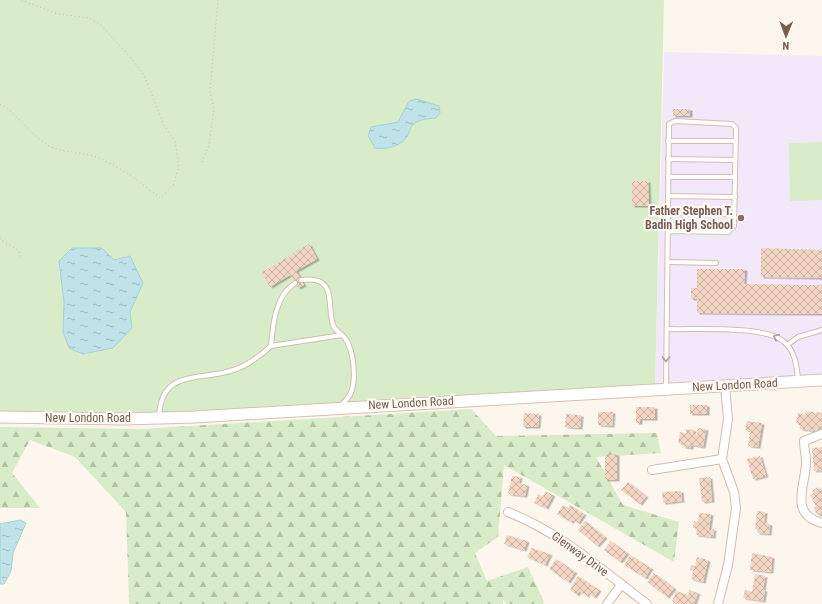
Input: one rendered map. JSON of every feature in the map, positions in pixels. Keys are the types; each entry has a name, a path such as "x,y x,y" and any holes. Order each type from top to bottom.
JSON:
{"street":[{"name":"New London Road","path":"0,417 159,417 242,414 340,407 822,380"},
{"path":"718,604 728,564 736,508 734,492 722,459 728,418 725,386"},
{"path":"822,434 804,441 806,462 800,491 806,514 814,521 822,523"},
{"path":"652,470 722,459"},
{"name":"Glenway Drive","path":"508,512 526,519 559,537 647,604"},
{"path":"607,604 621,585"}],"lane":[{"path":"666,389 669,124 675,122 732,124 736,128 734,226 728,232 668,231"},
{"path":"668,141 736,141"},
{"path":"668,159 736,160"},
{"path":"668,176 735,177"},
{"path":"668,196 735,197"},
{"path":"668,213 734,214"},
{"path":"668,262 716,263"},
{"path":"301,280 311,279 324,283 329,289 333,326 342,335 350,349 353,385 350,395 340,407"},
{"path":"272,346 273,323 278,306 282,296 295,283"},
{"path":"666,329 762,332 782,340 794,356 798,382"},
{"path":"787,345 798,337 822,330"},
{"path":"159,417 161,402 170,385 179,380 231,371 258,358 272,346 342,335"}],"path":[{"path":"0,104 12,111 35,135 49,146 95,157 138,180 160,198 174,186 179,167 175,141 164,125 144,75 130,57 100,24 89,18 58,14 21,0"},
{"path":"202,162 209,145 214,108 210,92 218,0"},
{"path":"0,238 18,250 21,257"}],"shaded area":[{"name":"Father Stephen T. Badin High School","path":"664,52 822,56 822,380 655,389"}],"green space":[{"path":"0,0 664,0 655,389 194,417 0,417"},
{"path":"822,142 822,200 790,201 789,143"},
{"path":"471,409 496,436 657,433 661,453 596,457 623,505 679,522 674,562 504,465 498,537 475,553 487,581 528,567 544,602 543,604 506,604 503,600 503,604 129,604 126,512 75,457 30,440 12,473 40,508 0,508 0,427 141,429"}],"water":[{"path":"417,99 439,106 440,113 436,118 423,120 414,124 411,127 407,137 401,143 388,148 375,148 368,136 371,127 398,122 409,101"},
{"path":"72,248 102,248 114,260 130,256 143,283 130,312 132,328 113,348 83,354 69,348 63,332 64,302 59,261"},
{"path":"20,520 26,523 13,553 11,571 4,584 0,584 0,524"}],"building":[{"path":"673,109 690,109 690,116 673,116"},
{"path":"632,181 648,181 649,206 632,206"},
{"path":"309,244 317,259 296,271 304,285 298,288 290,275 270,287 261,273"},
{"path":"761,248 822,250 822,278 761,277"},
{"path":"697,269 745,269 744,284 822,285 822,314 697,313 697,299 691,299 691,288 697,288"},
{"path":"690,405 707,405 707,414 690,414"},
{"path":"636,407 655,407 655,419 640,419 640,423 636,423"},
{"path":"806,411 814,412 815,420 816,412 822,413 822,432 800,429 799,424 796,423 798,413 805,415"},
{"path":"598,412 613,412 612,426 598,425"},
{"path":"524,413 539,414 538,427 523,427"},
{"path":"566,414 581,415 580,428 565,427"},
{"path":"747,421 762,423 758,447 748,446 750,431 745,430"},
{"path":"698,428 706,429 703,447 691,445 691,448 683,447 684,444 678,443 680,432 686,433 686,429 694,430 693,434 697,435"},
{"path":"822,447 822,470 814,471 812,448"},
{"path":"617,454 617,480 605,480 605,455"},
{"path":"760,456 766,476 753,479 747,459"},
{"path":"512,476 520,477 519,483 527,485 525,496 508,494"},
{"path":"710,477 712,501 702,502 699,478"},
{"path":"628,482 646,496 640,504 621,490"},
{"path":"818,487 822,493 822,512 818,515 813,508 816,506 810,495 814,493 812,491"},
{"path":"545,491 553,495 546,508 534,503 538,494 543,497"},
{"path":"681,491 682,501 663,503 662,492"},
{"path":"563,505 568,508 570,505 584,514 578,523 573,520 571,522 557,514"},
{"path":"757,511 765,512 764,523 770,524 769,534 757,533 758,530 755,529"},
{"path":"699,513 711,514 709,529 714,529 713,537 696,535 697,528 693,528 694,521 698,522"},
{"path":"585,521 605,537 597,546 578,530"},
{"path":"507,535 527,541 524,550 504,544"},
{"path":"611,541 627,553 620,562 604,550"},
{"path":"532,548 550,554 545,565 527,557"},
{"path":"752,553 772,557 771,572 750,570"},
{"path":"630,555 651,568 645,578 624,565"},
{"path":"697,557 708,560 703,582 691,579 693,571 690,570 691,565 695,566"},
{"path":"556,559 575,572 568,582 549,569"},
{"path":"654,573 674,588 667,597 647,582"},
{"path":"755,574 765,576 763,601 743,598 745,590 752,592"},
{"path":"578,576 599,590 594,597 588,593 587,596 579,591 577,595 570,590"},
{"path":"689,590 698,593 694,604 678,604 672,602 676,591 688,595"}],"place":[{"name":"Father Stephen T. Badin High School","path":"741,218"}]}
